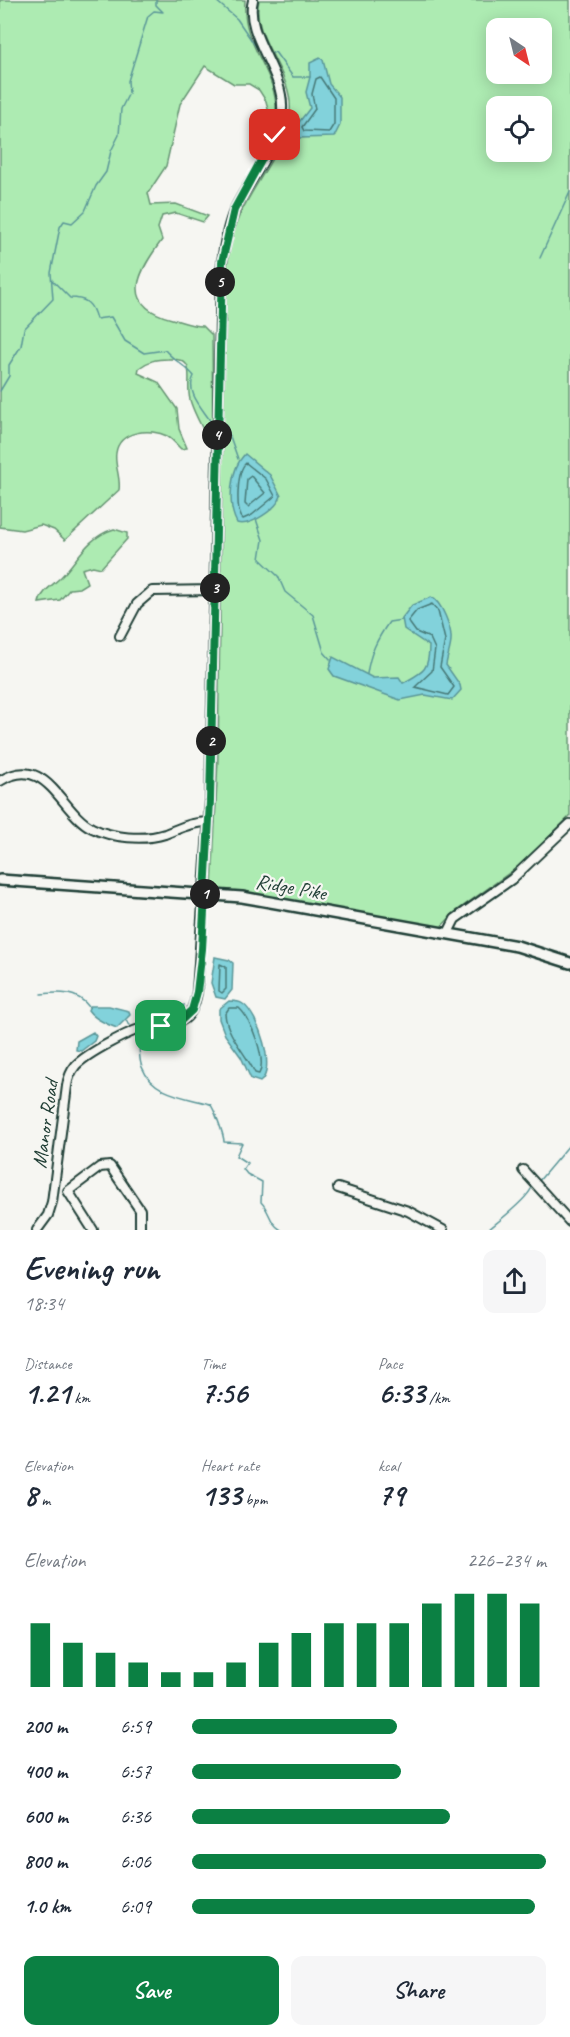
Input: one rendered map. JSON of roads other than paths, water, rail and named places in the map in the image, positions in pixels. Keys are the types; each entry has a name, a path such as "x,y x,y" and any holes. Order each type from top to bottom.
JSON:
{"main road":[{"name":"Ridge Pike","path":"0,880 242,897 536,950 570,963"}],"street":[{"name":"Manor Road","path":"37,1230 50,1211 67,1086 73,1069 87,1057 142,1028 179,1022 194,1006 200,972 209,825 222,262 230,220 272,142 282,111 277,80 252,20 253,0"},
{"path":"120,636 140,601 152,591 215,590"},
{"path":"0,781 21,773 38,777 56,791 80,820 109,835 158,835 193,822 209,825"},
{"path":"448,933 455,919 512,879 570,824"},
{"path":"54,1189 68,1191 100,1167 110,1166 140,1210 141,1230"},
{"path":"523,1170 570,1222"},
{"path":"338,1188 399,1208 443,1230"},
{"path":"68,1191 93,1230"}],"water":[{"path":"320,58 323,60 329,84 340,97 340,125 334,137 300,138 297,136 296,126 310,108 306,92 310,77 310,63"},
{"path":"245,454 270,475 281,496 269,511 256,520 242,524 237,523 231,497 233,478"},
{"path":"431,597 439,604 450,629 451,643 446,665 461,690 452,700 425,695 400,700 334,676 329,669 333,657 373,678 399,677 403,683 424,670 428,661 429,646 404,629 402,618 412,605"},
{"path":"215,957 233,963 232,990 225,999 216,997 211,983"},
{"path":"229,1001 243,1004 249,1010 264,1042 267,1066 265,1076 260,1082 251,1079 241,1057 225,1035 219,1019 219,1009"},
{"path":"184,1005 183,1008 166,1018 141,1016 141,1009 169,1009"},
{"path":"90,1006 109,1006 129,1011 130,1015 117,1028 94,1016 88,1010"},
{"path":"93,1032 96,1036 94,1041 81,1051 76,1050 77,1041"}],"waterway":[{"path":"0,391 9,376 9,365 21,346 24,329 53,299 51,273 60,227 64,221 72,223 85,211 96,186 106,172 111,151 119,135 121,109 129,93 128,81 148,16 154,11 163,12 156,5 156,0"},
{"path":"215,0 237,19 263,57"},
{"path":"270,54 275,52 293,77 310,77"},
{"path":"540,258 570,192"},
{"path":"52,280 70,298 88,302 96,319 111,317 125,341 144,353 165,350 187,369 194,376 192,388 196,400 211,422 215,422"},
{"path":"220,423 224,423 227,428 238,459"},
{"path":"256,519 263,540 260,559 278,576 285,592 313,615 324,652 331,660"},
{"path":"367,674 372,653 385,628 389,622 402,620"},
{"path":"41,994 73,995 89,1007"},
{"path":"126,1021 130,1025"},
{"path":"137,1039 142,1067 154,1084 181,1097 210,1104 224,1142 242,1143 236,1156 247,1163 243,1169 247,1174 262,1182 261,1202 274,1224 281,1230"},
{"path":"538,1182 570,1144"},
{"path":"488,1230 518,1204 531,1189"}]}
